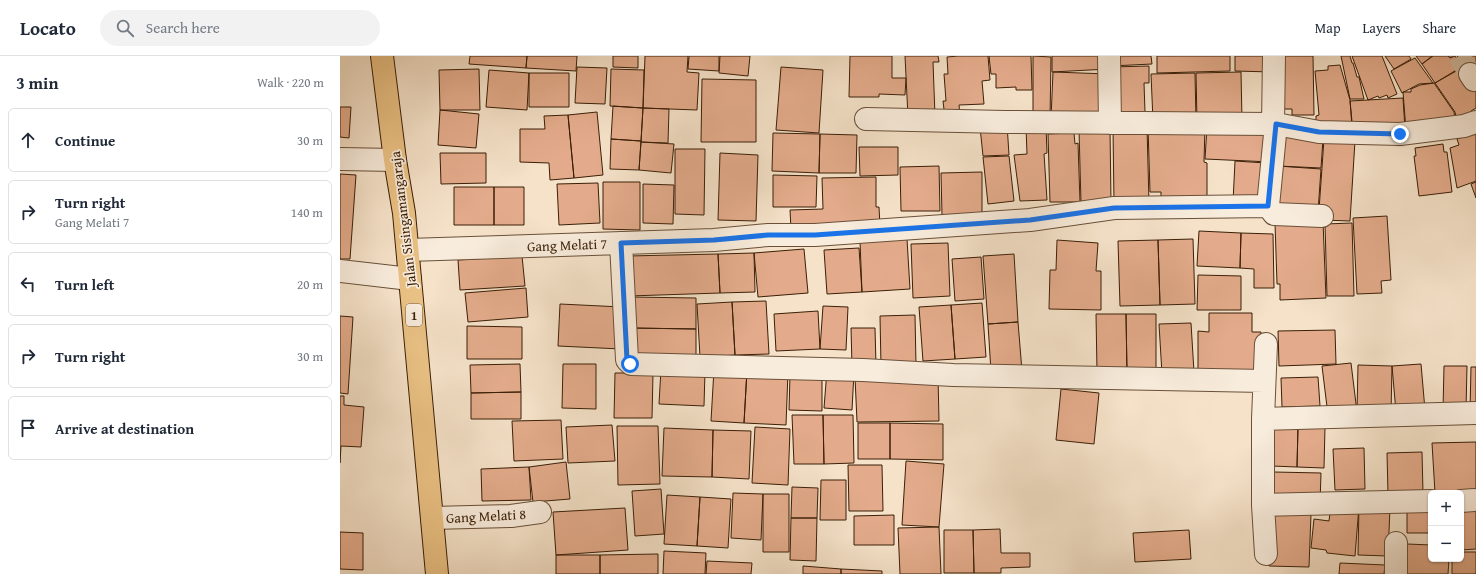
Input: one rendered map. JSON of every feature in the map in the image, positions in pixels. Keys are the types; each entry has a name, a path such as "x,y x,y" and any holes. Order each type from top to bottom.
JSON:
{"highway":[{"name":"Jalan Sisingamangaraja","path":"382,56 404,213 438,574"}],"street":[{"path":"1109,56 1110,123"},
{"path":"1268,206 1275,124 1274,56"},
{"path":"866,119 1005,122 1275,124 1319,132 1400,134 1464,126 1476,122"},
{"path":"340,158 396,160"},
{"name":"Gang Melati 7","path":"408,250 714,240 768,235 839,234 1030,220 1114,208 1268,206 1274,214 1322,216"},
{"path":"621,243 627,360 630,364 855,370 953,375 1264,381"},
{"path":"340,271 410,279"},
{"path":"1266,344 1263,419 1263,506 1266,554"},
{"path":"1263,419 1476,413"},
{"path":"1263,506 1428,501"},
{"name":"Gang Melati 8","path":"432,518 511,516 540,512"},
{"path":"1396,543 1396,574"}],"building":[{"path":"470,56 527,56 526,68 469,64"},
{"path":"527,56 577,56 576,71 526,68"},
{"path":"613,56 638,56 638,68 613,67"},
{"path":"645,56 688,56 687,72 699,73 697,110 643,108"},
{"path":"689,56 719,56 719,71 688,69"},
{"path":"720,56 750,56 748,76 719,73"},
{"path":"850,56 892,56 892,78 906,78 905,95 879,94 879,97 849,97"},
{"path":"905,56 938,56 939,62 933,62 935,116 908,117"},
{"path":"988,56 990,80 982,81 984,104 959,105 960,117 945,118 943,101 946,101 944,74 948,74 947,57"},
{"path":"989,56 1031,56 1032,90 1016,90 1016,87 996,88 996,74 991,74"},
{"path":"1033,56 1051,57 1050,120 1033,120"},
{"path":"1052,56 1107,56 1108,69 1052,72"},
{"path":"1111,56 1151,56 1152,64 1111,66"},
{"path":"1157,56 1230,56 1230,71 1157,73"},
{"path":"1235,56 1272,56 1272,72 1235,71"},
{"path":"1274,56 1313,56 1314,115 1292,115 1292,109 1275,109"},
{"path":"1341,56 1350,56 1357,77 1359,77 1364,99 1350,99"},
{"path":"1352,56 1382,56 1397,94 1388,98 1387,95 1379,98 1378,96 1368,100"},
{"path":"1385,56 1409,56 1411,59 1394,69"},
{"path":"1416,56 1432,56 1422,64"},
{"path":"1433,56 1448,56 1450,58 1455,56 1469,76 1465,79 1458,69 1435,83 1422,64"},
{"path":"1457,56 1476,56 1476,71 1469,74"},
{"path":"1415,58 1433,83 1419,84 1402,93 1391,71"},
{"path":"1340,65 1350,100 1352,127 1316,125 1316,116 1319,115 1315,71 1328,70 1328,66"},
{"path":"1149,66 1149,83 1144,83 1145,112 1112,113 1111,67"},
{"path":"577,67 607,68 605,104 575,103"},
{"path":"781,67 823,70 819,133 776,130"},
{"path":"479,69 480,110 440,110 439,70"},
{"path":"611,69 644,70 643,108 610,106"},
{"path":"489,70 529,73 527,110 486,107"},
{"path":"1458,70 1468,84 1476,78 1476,108 1471,111 1473,113 1457,122 1455,112 1435,83"},
{"path":"1053,72 1108,74 1104,119 1051,118"},
{"path":"1241,72 1242,120 1197,121 1196,73"},
{"path":"529,73 569,73 569,107 529,107"},
{"path":"1195,73 1196,121 1153,121 1151,74"},
{"path":"702,79 756,80 756,142 701,142"},
{"path":"1434,83 1454,112 1456,125 1406,130 1403,92 1411,92 1411,89 1420,85"},
{"path":"1403,98 1405,129 1353,132 1350,101"},
{"path":"613,106 643,108 641,141 611,139"},
{"path":"340,107 351,107 349,138 340,137"},
{"path":"643,108 669,109 668,143 641,142"},
{"path":"440,110 479,114 476,148 438,145"},
{"path":"597,112 603,175 574,178 568,115"},
{"path":"568,115 574,178 550,180 549,163 520,162 520,129 545,129 544,116"},
{"path":"1007,124 1009,155 983,156 980,127"},
{"path":"1205,126 1204,162 1207,163 1207,203 1161,197 1161,192 1150,192 1148,127"},
{"path":"1207,126 1272,131 1271,162 1205,159"},
{"path":"1026,127 1046,127 1047,153 1044,154 1047,200 1020,201 1014,155 1027,154"},
{"path":"1147,127 1149,203 1114,203 1113,128"},
{"path":"1110,129 1111,203 1081,203 1079,130"},
{"path":"1278,130 1323,139 1321,168 1278,166"},
{"path":"1476,132 1476,181 1457,188 1450,148 1459,145 1457,139"},
{"path":"773,133 820,134 819,173 772,171"},
{"path":"1074,133 1075,144 1078,143 1080,202 1050,202 1048,134"},
{"path":"820,134 857,135 856,173 819,173"},
{"path":"611,139 641,141 639,170 610,169"},
{"path":"1324,139 1355,141 1350,221 1323,220 1319,210"},
{"path":"641,142 674,144 671,173 639,170"},
{"path":"1443,144 1444,152 1447,152 1452,192 1419,196 1414,156 1416,156 1415,148"},
{"path":"859,147 898,147 898,175 860,176"},
{"path":"675,149 705,149 704,215 675,214"},
{"path":"440,153 486,153 486,183 441,184"},
{"path":"720,153 758,155 756,221 718,220"},
{"path":"1009,156 1014,201 988,204 983,157"},
{"path":"1235,161 1266,163 1265,204 1233,202"},
{"path":"939,166 940,211 901,211 900,167"},
{"path":"1278,166 1321,169 1318,212 1271,209"},
{"path":"982,172 982,215 942,215 941,173"},
{"path":"340,174 356,175 350,259 340,259"},
{"path":"773,175 817,176 816,207 773,207"},
{"path":"876,177 876,207 879,207 880,226 791,229 790,210 823,209 822,178"},
{"path":"603,182 640,182 640,230 603,229"},
{"path":"1476,182 1476,198 1471,184"},
{"path":"598,183 600,223 559,225 557,184"},
{"path":"643,184 674,185 673,224 643,223"},
{"path":"454,187 494,187 494,225 454,225"},
{"path":"494,187 524,187 524,225 494,225"},
{"path":"1387,216 1391,280 1381,281 1382,293 1357,294 1353,218"},
{"path":"1323,221 1326,298 1280,300 1280,284 1277,284 1275,223"},
{"path":"1352,223 1354,296 1327,296 1325,224"},
{"path":"1199,231 1241,233 1240,268 1197,266"},
{"path":"1241,233 1273,234 1274,288 1254,288 1254,269 1240,268"},
{"path":"907,239 910,289 862,292 860,241"},
{"path":"1193,239 1195,304 1160,305 1158,240"},
{"path":"1057,240 1098,243 1096,271 1101,271 1101,310 1049,309 1050,270 1056,270"},
{"path":"1158,240 1160,305 1120,306 1118,241"},
{"path":"948,243 950,296 913,298 911,244"},
{"path":"859,248 862,292 827,294 824,250"},
{"path":"804,249 808,293 758,297 754,253"},
{"path":"754,253 755,292 720,293 718,254"},
{"path":"718,254 720,293 629,296 628,256"},
{"path":"1014,254 1018,322 988,324 983,256"},
{"path":"522,256 525,286 460,290 458,260"},
{"path":"981,257 984,299 955,301 952,259"},
{"path":"1198,275 1241,276 1241,310 1197,310"},
{"path":"526,288 528,317 468,322 465,293"},
{"path":"631,297 696,298 696,329 631,328"},
{"path":"766,301 769,354 735,355 732,302"},
{"path":"732,302 735,355 700,357 697,304"},
{"path":"982,303 986,357 955,359 951,305"},
{"path":"560,304 622,307 621,349 558,346"},
{"path":"951,305 955,359 923,361 919,307"},
{"path":"823,306 848,307 846,350 820,349"},
{"path":"818,311 820,349 776,351 774,314"},
{"path":"1209,313 1252,313 1252,332 1261,332 1261,379 1198,378 1198,331 1209,332"},
{"path":"1096,314 1126,314 1127,373 1097,372"},
{"path":"1126,314 1156,314 1156,372 1127,373"},
{"path":"915,315 916,365 881,366 880,316"},
{"path":"340,316 353,317 348,394 340,393"},
{"path":"1018,322 1022,371 991,372 988,324"},
{"path":"1191,323 1194,372 1162,374 1159,324"},
{"path":"467,326 522,327 522,359 467,359"},
{"path":"631,328 696,329 696,360 631,360"},
{"path":"851,328 875,328 876,365 852,366"},
{"path":"1335,330 1336,364 1279,366 1278,331"},
{"path":"1351,363 1357,412 1328,415 1322,366"},
{"path":"520,364 521,392 471,393 470,365"},
{"path":"563,364 596,364 596,409 562,408"},
{"path":"1421,364 1425,410 1396,412 1392,366"},
{"path":"1358,365 1392,366 1391,414 1357,412"},
{"path":"1444,366 1467,366 1466,410 1443,410"},
{"path":"1471,367 1476,367 1476,411 1470,411"},
{"path":"661,369 705,371 704,406 659,404"},
{"path":"714,369 747,370 744,423 711,421"},
{"path":"747,370 788,372 786,425 744,423"},
{"path":"827,370 854,372 852,410 824,408"},
{"path":"615,373 653,373 652,418 614,418"},
{"path":"790,375 822,375 822,411 789,410"},
{"path":"938,376 939,421 857,422 855,377"},
{"path":"1318,377 1320,406 1282,407 1281,378"},
{"path":"1061,389 1099,393 1094,444 1056,440"},
{"path":"521,392 521,419 471,419 471,393"},
{"path":"340,396 344,396 344,405 364,407 361,447 341,446 340,463"},
{"path":"792,415 823,415 824,464 794,464"},
{"path":"823,415 853,415 854,463 824,464"},
{"path":"561,420 563,459 514,461 512,421"},
{"path":"858,423 890,423 890,459 858,459"},
{"path":"890,423 943,424 943,460 890,459"},
{"path":"612,425 615,461 568,463 566,427"},
{"path":"1273,425 1298,426 1297,467 1272,466"},
{"path":"617,426 658,426 660,484 618,485"},
{"path":"1298,426 1325,427 1324,468 1297,467"},
{"path":"755,427 790,429 788,485 752,483"},
{"path":"664,428 713,430 712,477 662,476"},
{"path":"713,430 751,431 749,479 712,477"},
{"path":"1476,442 1476,496 1464,494 1464,490 1435,490 1432,443"},
{"path":"1364,448 1365,489 1335,490 1333,449"},
{"path":"1422,452 1423,493 1388,494 1387,453"},
{"path":"906,461 944,464 939,527 902,525"},
{"path":"566,462 570,499 533,502 529,467"},
{"path":"848,465 882,465 883,511 849,511"},
{"path":"529,467 531,500 482,501 481,469"},
{"path":"1274,472 1321,473 1320,503 1273,501"},
{"path":"821,480 846,480 846,520 820,520"},
{"path":"792,487 818,488 817,518 791,518"},
{"path":"661,489 664,534 635,536 632,491"},
{"path":"733,493 763,494 761,540 731,538"},
{"path":"763,494 789,494 789,552 763,552"},
{"path":"667,495 700,497 697,546 664,544"},
{"path":"700,497 731,499 728,548 697,546"},
{"path":"1407,502 1428,502 1428,533 1407,533"},
{"path":"1464,503 1476,503 1476,549 1464,550"},
{"path":"1331,504 1359,506 1355,556 1327,553 1326,550 1311,548 1314,519 1329,521"},
{"path":"1359,506 1390,507 1388,556 1358,555"},
{"path":"625,508 628,550 556,555 553,512"},
{"path":"1271,513 1311,514 1309,567 1269,566"},
{"path":"894,515 894,545 854,545 854,516"},
{"path":"791,518 817,518 816,561 790,560"},
{"path":"939,527 941,574 900,574 898,528"},
{"path":"1000,529 1001,553 1030,553 1030,567 1001,568 1001,573 974,573 973,530"},
{"path":"944,530 973,530 974,573 944,573"},
{"path":"1189,530 1191,559 1135,562 1133,533"},
{"path":"340,532 363,533 363,570 340,569"},
{"path":"1407,544 1428,545 1428,562 1449,562 1448,574 1406,574"},
{"path":"664,551 706,553 705,574 663,574"},
{"path":"1464,552 1476,552 1476,574 1452,574 1452,562 1464,562"},
{"path":"658,554 658,574 600,574 600,555"},
{"path":"556,555 600,555 600,574 556,574"},
{"path":"707,561 752,563 751,574 706,574"},
{"path":"1340,563 1385,565 1384,574 1339,574"},
{"path":"803,566 841,569 841,574 803,574"},
{"path":"841,569 882,571 882,574 841,574"}],"waterway":[{"path":"1448,56 1476,98"}],"tunnel":[{"path":"1459,56 1470,74"}],"route":[{"path":"630,364 627,362 621,243 714,240 768,235 815,235 1030,220 1114,208 1268,206 1276,124 1319,132 1400,134"}]}
